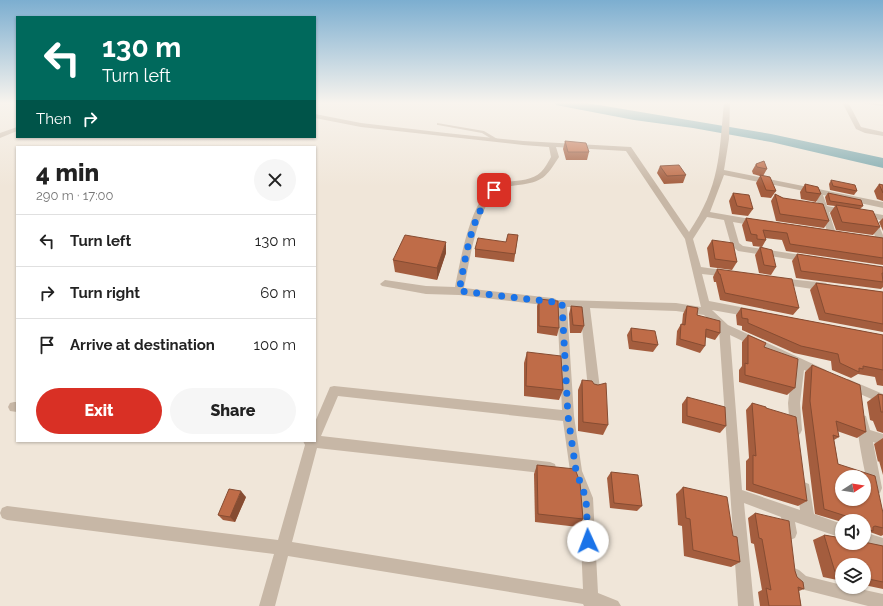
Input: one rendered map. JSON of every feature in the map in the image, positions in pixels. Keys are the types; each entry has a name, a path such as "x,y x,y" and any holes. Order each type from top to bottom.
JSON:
{"street":[{"path":"0,136 14,130"},
{"path":"415,130 497,140 628,150 689,239 698,270 706,308 724,328 883,399"},
{"path":"689,239 712,200 721,172 726,130"},
{"path":"864,130 883,134"},
{"path":"459,291 473,229 486,198 494,190 503,185 538,178 544,174 555,157 552,144"},
{"path":"721,172 883,206"},
{"path":"818,193 832,234"},
{"path":"801,204 883,218"},
{"path":"704,214 765,224"},
{"path":"871,216 882,241"},
{"path":"728,218 735,245 741,249 820,260"},
{"path":"867,239 882,241"},
{"path":"698,270 736,275"},
{"path":"766,279 834,288"},
{"path":"385,284 426,290 459,291 562,303 706,308 758,314"},
{"path":"562,303 568,416 576,471 586,498 591,602"},
{"path":"585,304 594,389"},
{"path":"724,328 746,606"},
{"path":"798,444 794,403 799,362"},
{"path":"858,388 864,434 877,496"},
{"path":"316,434 334,391 568,416"},
{"path":"864,434 883,440"},
{"path":"316,441 576,471"},
{"path":"267,606 313,442"},
{"path":"802,474 808,519"},
{"path":"736,494 835,529"},
{"path":"787,512 791,543"},
{"path":"8,513 282,548 613,606"},
{"path":"871,542 883,546"},
{"path":"793,559 794,575 802,583 883,602"}],"lane":[{"path":"473,130 491,135 497,140"}],"building":[{"path":"565,141 586,143 589,152 568,152"},
{"path":"764,161 767,169 757,167 756,164"},
{"path":"679,165 686,175 667,176 660,166"},
{"path":"760,175 770,177 776,191 766,190"},
{"path":"831,180 855,185 857,191 833,186"},
{"path":"805,184 818,187 821,194 806,192"},
{"path":"879,184 883,185 883,193"},
{"path":"733,193 749,195 753,209 737,206"},
{"path":"828,193 861,200 863,206 830,201"},
{"path":"775,194 783,198 823,204 829,221 780,214"},
{"path":"836,205 873,211 880,227 842,222"},
{"path":"746,218 883,238 883,258 790,244 787,233 763,230 766,240 757,239 757,235 751,234"},
{"path":"508,234 518,235 515,254 475,249 478,238 506,242"},
{"path":"405,235 446,242 437,268 393,260"},
{"path":"712,240 733,243 737,262 715,259"},
{"path":"760,247 772,250 776,267 764,265"},
{"path":"797,254 883,267 883,282 801,271"},
{"path":"717,269 792,279 799,308 725,293 720,274"},
{"path":"816,283 883,292 883,324 825,313"},
{"path":"539,299 558,301 559,328 539,326"},
{"path":"571,306 582,307 584,326 573,325"},
{"path":"687,306 698,308 697,315 720,321 720,333 706,329 705,346 680,339 681,324 685,325"},
{"path":"741,308 883,335 883,370 863,366 863,369 859,368 859,372 840,363 838,354 801,346 748,323 748,319 742,318"},
{"path":"631,328 655,331 658,345 632,341"},
{"path":"748,335 766,343 764,347 798,359 795,388 745,375 745,363 748,364"},
{"path":"527,352 561,356 563,390 526,386"},
{"path":"812,365 860,385 866,432 836,421 839,437 833,435 838,464 856,470 835,470 835,506 871,506 871,475 875,476 883,513 883,528 875,526 873,527 873,531 871,530 871,514 840,514 824,509 810,401"},
{"path":"582,380 592,381 594,384 598,385 606,383 608,425 583,422"},
{"path":"878,394 883,395 883,412 881,412"},
{"path":"687,397 725,407 726,426 687,416"},
{"path":"752,403 796,417 807,501 753,484 753,455 756,456"},
{"path":"537,465 575,469 580,482 583,519 538,514"},
{"path":"611,472 638,475 642,506 614,503"},
{"path":"683,487 727,497 733,536 737,537 740,562 693,550 690,519 686,518"},
{"path":"229,489 241,491 230,517 218,515"},
{"path":"755,513 789,521 795,571 797,577 803,582 804,589 798,587 801,606 769,606 766,588 771,590 762,539 759,538"},
{"path":"824,535 835,537 835,550 871,550 871,543 883,546 883,582 871,579 871,558 835,558 835,572"}],"waterway":[{"path":"728,130 771,138 883,163"}],"route":[{"path":"494,190 486,198 473,229 459,291 562,303 568,416 576,471 586,498 588,541"}]}
